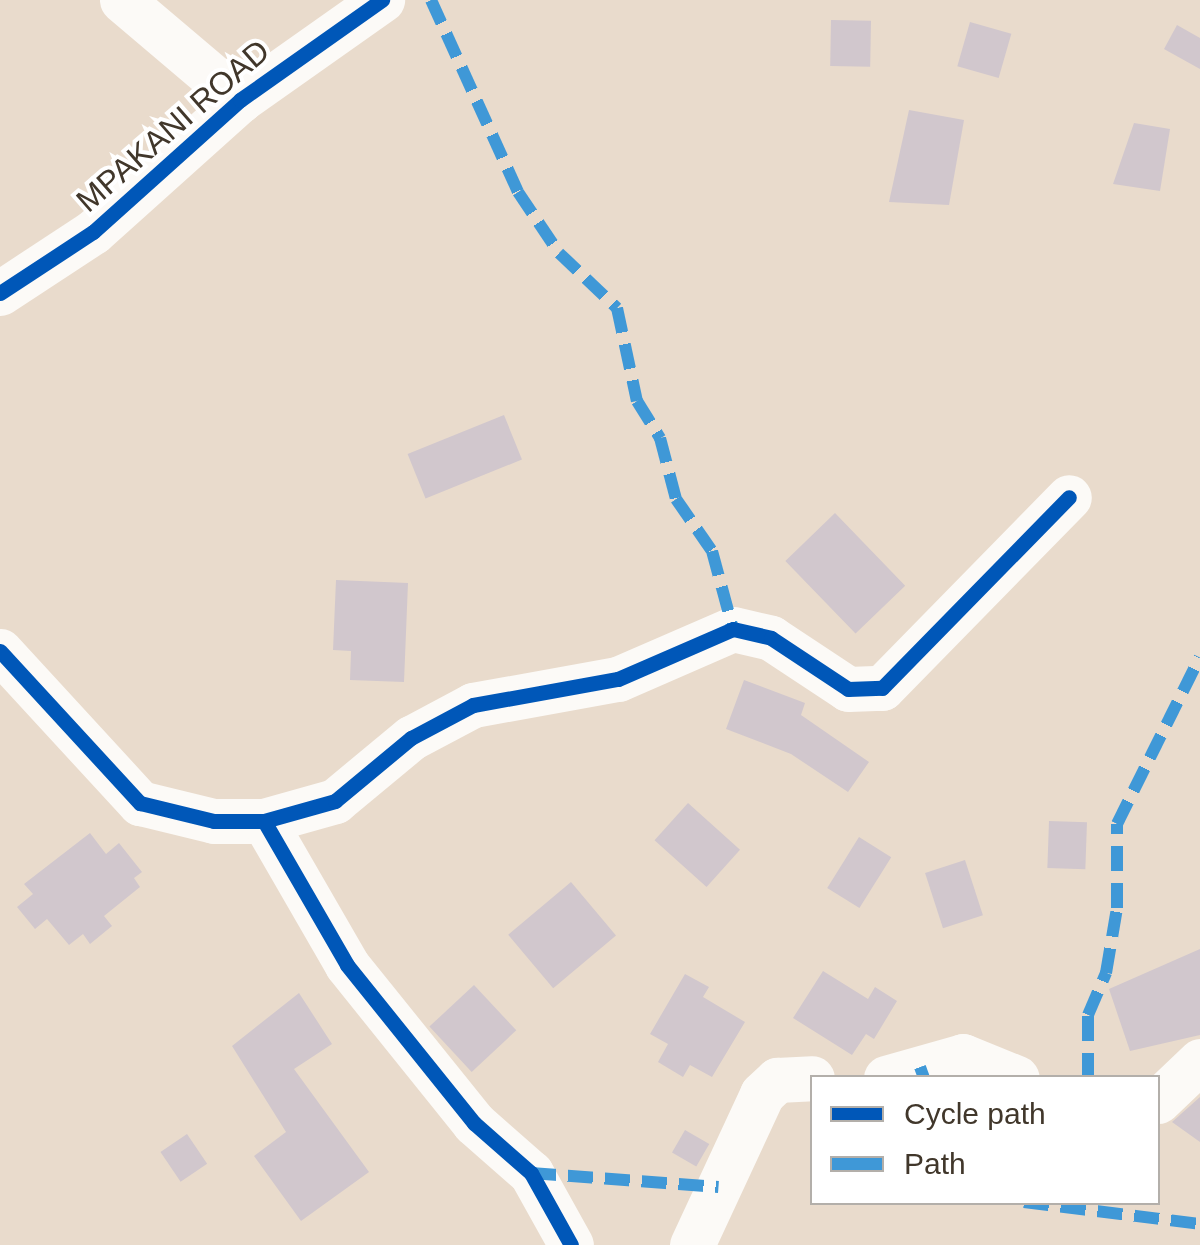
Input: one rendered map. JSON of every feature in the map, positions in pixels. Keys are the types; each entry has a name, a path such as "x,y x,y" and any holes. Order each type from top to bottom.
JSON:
{"street":[{"path":"122,0 240,100"},
{"name":"MPAKANI ROAD","path":"0,292 94,232 240,100 382,0"},
{"path":"0,651 140,803 186,817 264,821 335,801 411,738 473,705 618,679 733,628 771,638 848,690 882,688 1069,497"},
{"path":"264,821 347,965 474,1123 531,1173 572,1245"},
{"path":"896,1075 963,1056 1010,1075"},
{"path":"1160,1099 1200,1061"},
{"path":"692,1245 762,1094 777,1080 810,1078"}],"building":[{"path":"831,20 871,21 870,67 830,66"},
{"path":"970,22 1011,34 999,78 957,66"},
{"path":"1177,25 1200,38 1200,69 1164,49"},
{"path":"909,110 964,120 949,205 889,202"},
{"path":"1134,123 1170,129 1160,191 1113,184"},
{"path":"504,415 522,460 426,498 408,454"},
{"path":"835,513 905,586 856,634 785,561"},
{"path":"336,580 408,583 404,682 350,680 351,651 333,650"},
{"path":"744,680 805,703 801,715 869,762 848,792 791,754 726,729"},
{"path":"688,803 740,850 707,887 655,840"},
{"path":"1049,821 1087,822 1085,869 1047,868"},
{"path":"90,833 106,854 119,843 142,872 134,878 140,887 104,916 112,926 90,944 83,934 69,945 47,919 35,929 17,907 33,894 24,884"},
{"path":"859,837 891,857 859,908 827,888"},
{"path":"965,860 983,915 943,928 925,873"},
{"path":"571,882 616,936 553,988 508,935"},
{"path":"1200,949 1200,1035 1130,1051 1109,989"},
{"path":"823,971 868,999 875,987 897,1001 874,1039 866,1034 852,1055 793,1018"},
{"path":"685,974 709,987 703,997 745,1022 712,1077 690,1065 683,1077 658,1062 668,1044 650,1034"},
{"path":"474,985 516,1030 472,1072 429,1027"},
{"path":"299,993 332,1044 294,1069 369,1172 301,1221 254,1156 286,1132 232,1046"},
{"path":"1200,1097 1200,1142 1172,1122"},
{"path":"685,1130 709,1144 696,1167 672,1153"},
{"path":"187,1134 207,1164 181,1182 160,1152"}],"marked path":[{"path":"431,0 518,192 559,253 617,308 637,401 660,438 676,499 712,551 733,629"},
{"path":"1088,1075 1088,1015 1106,973 1117,908 1117,824 1200,657"},
{"path":"920,1067 923,1075"},
{"path":"531,1173 718,1187"},
{"path":"1048,1205 1200,1224"}],"cycle path":[{"path":"0,293 93,232 240,100 382,0"},
{"path":"0,651 140,803 214,821 264,821 335,801 411,738 473,705 618,679 733,629 771,638 848,689 882,688 1069,497"},
{"path":"264,821 347,965 474,1123 531,1173 571,1245"}]}
